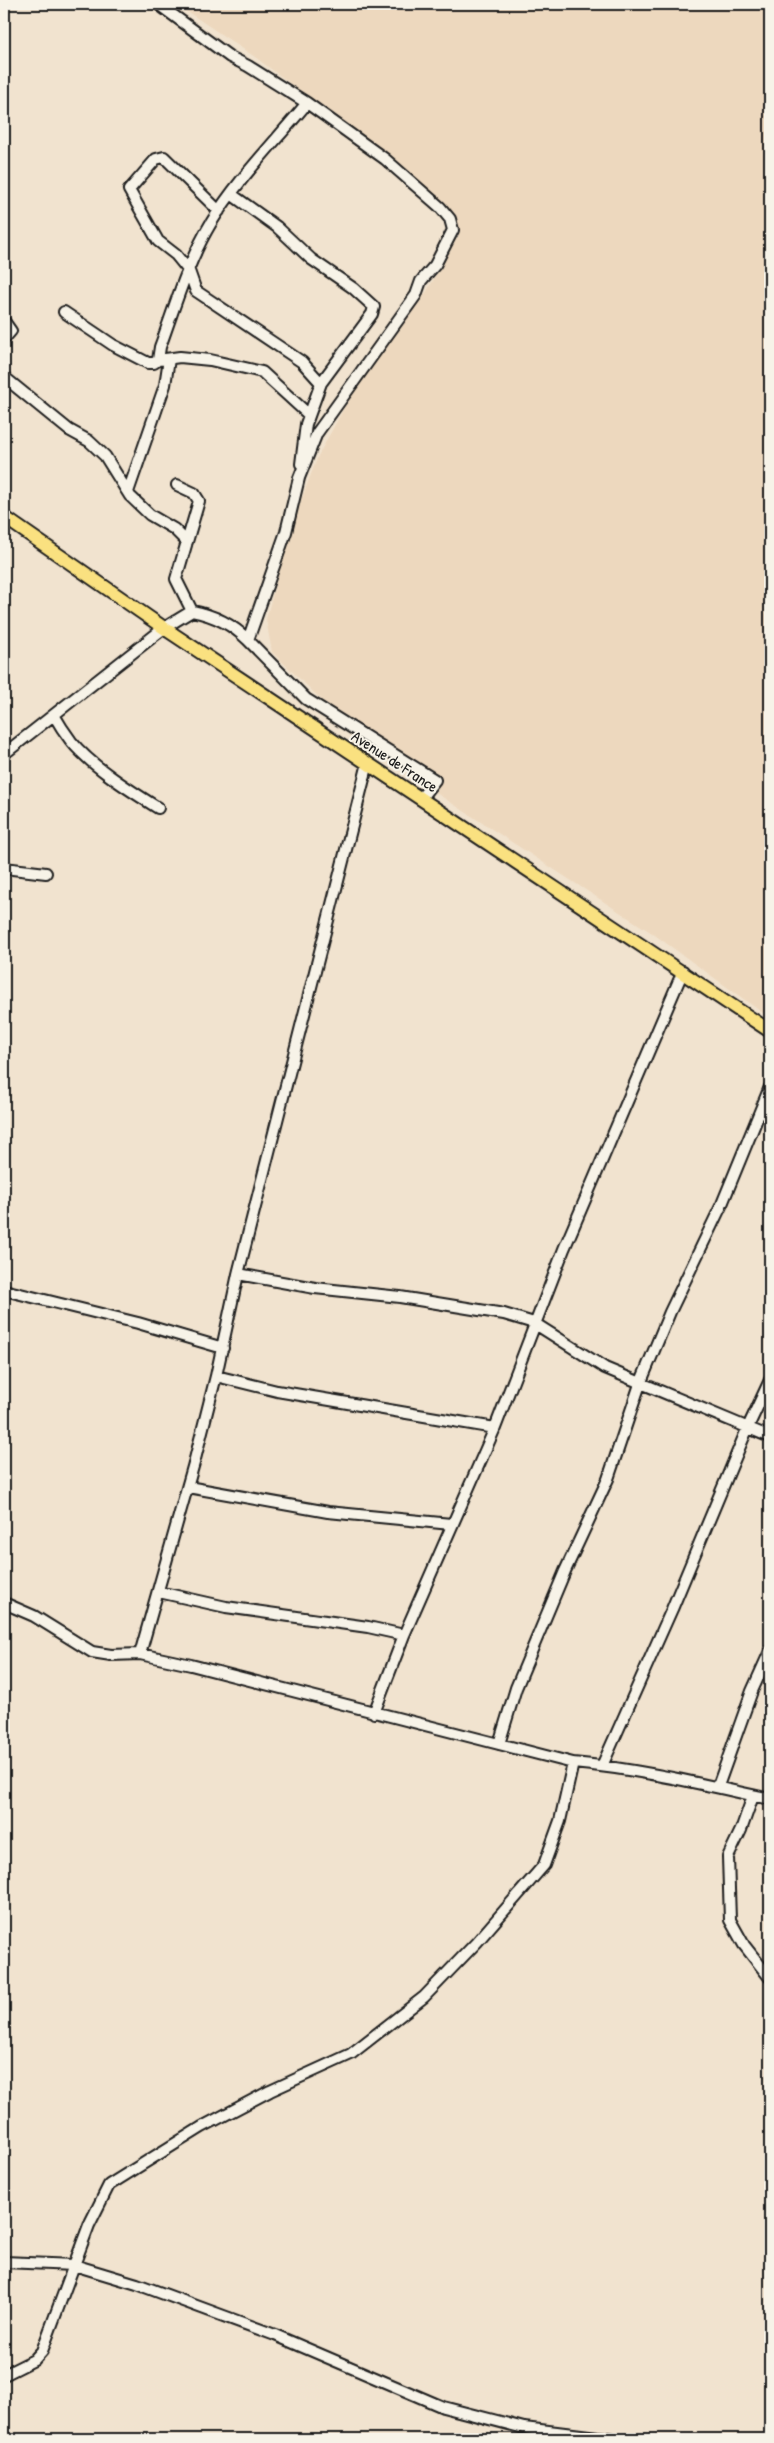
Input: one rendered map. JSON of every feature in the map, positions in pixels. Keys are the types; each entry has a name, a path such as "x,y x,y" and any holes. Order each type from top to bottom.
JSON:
{"main road":[{"name":"Avenue de France","path":"4,518 164,628 683,971 770,1031"}],"street":[{"path":"158,4 230,57 248,66 308,104 385,159 440,207 450,219 453,230 435,265 421,281 416,295 317,433 299,478"},
{"path":"158,360 160,348 189,271 203,237 218,210 308,104"},
{"path":"218,210 164,157 156,159 130,188 130,194 158,241 176,255 189,271 196,291 302,362 321,383"},
{"path":"231,194 277,227 310,259 353,288 374,307 372,314 321,383 306,424 299,478 286,532 248,640"},
{"path":"64,312 113,345 148,363 169,359 210,360 262,372 309,415"},
{"path":"4,321 11,331 4,339"},
{"path":"128,492 165,385 169,359"},
{"path":"4,377 69,430 89,441 105,456 128,492 150,515 174,529 187,542"},
{"path":"177,485 194,494 199,500 176,579 192,611"},
{"path":"4,754 164,628 192,611 209,614 238,630 306,699 435,780 421,798"},
{"path":"54,715 71,742 90,760 158,808"},
{"path":"140,1654 188,1487 223,1348 238,1274 368,763"},
{"path":"4,868 46,872"},
{"path":"374,1713 404,1635 451,1524 495,1428 534,1323 683,971"},
{"path":"499,1744 520,1679 565,1571 605,1486 640,1384 670,1312 722,1204 770,1087"},
{"path":"238,1274 316,1288 400,1297 498,1312 534,1323 600,1366 770,1437"},
{"path":"4,1290 138,1323 223,1348"},
{"path":"216,1376 277,1391 495,1428"},
{"path":"602,1766 672,1609 748,1427 770,1380"},
{"path":"188,1487 328,1512 451,1524"},
{"path":"159,1592 226,1607 359,1626 404,1635"},
{"path":"4,1603 34,1616 92,1652 111,1655 140,1654 248,1678 374,1713 573,1763 602,1766 718,1786 770,1799"},
{"path":"718,1786 752,1691 770,1651"},
{"path":"4,2375 34,2360 42,2351 74,2265 105,2192 115,2180 202,2127 270,2091 351,2054 427,1993 477,1942 544,1865 560,1821 573,1763"},
{"path":"753,1796 741,1830 728,1857 730,1920 744,1945 770,1978"},
{"path":"4,2262 74,2265 200,2306 275,2334 443,2407 524,2428 614,2439"}],"shaded area":[{"path":"176,4 770,4 770,1018 652,933 436,793 439,779 330,708 272,652 266,619 292,524 318,456 350,397 427,291 459,235 458,220 428,191 360,136 255,57"}]}
